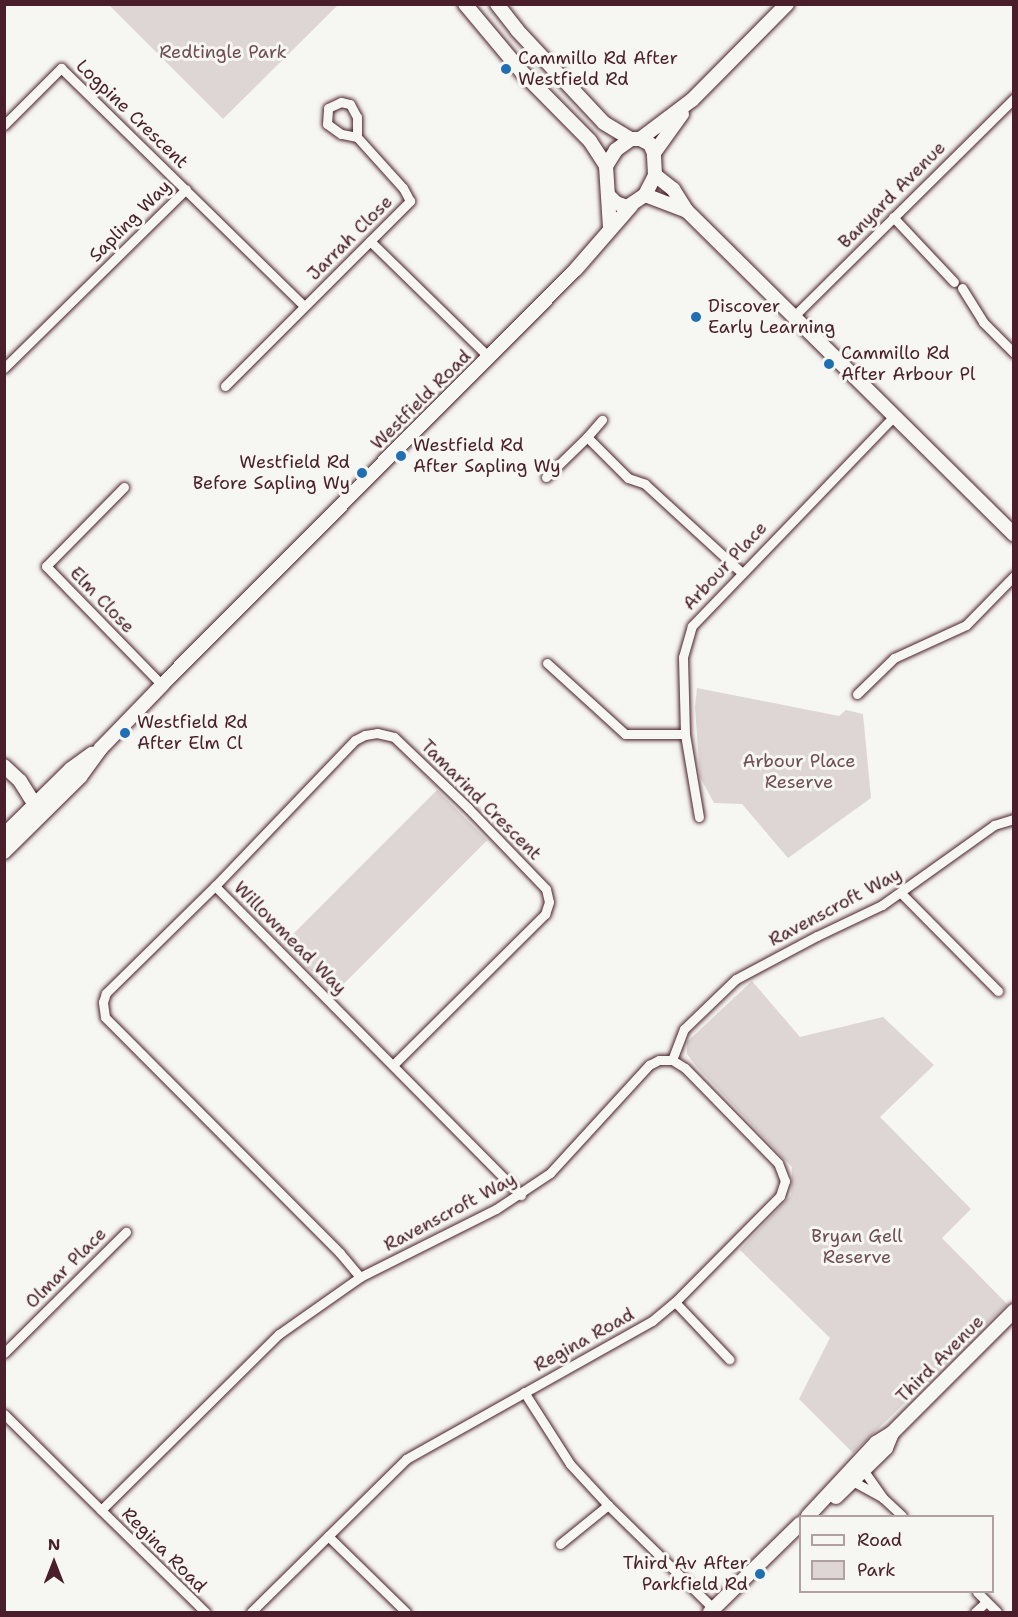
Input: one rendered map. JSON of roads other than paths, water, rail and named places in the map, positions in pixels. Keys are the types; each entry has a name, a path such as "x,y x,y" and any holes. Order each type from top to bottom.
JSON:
{"main road":[{"path":"465,4 521,71 590,141 606,166 609,196 607,214 610,228"},
{"path":"497,4 517,30 604,123 650,144 654,153 655,175 645,195 631,206 619,205 609,196"},
{"path":"654,153 692,100 787,4"},
{"path":"606,166 616,150 692,100"},
{"path":"655,175 673,189 687,211 1014,535"},
{"path":"645,195 687,211"},
{"name":"Westfield Road","path":"4,834 80,777 101,748 576,269 610,228 623,218 631,206"},
{"path":"4,766 20,781 50,798"},
{"path":"20,781 37,810"},
{"name":"Westfield Road","path":"4,852 37,810"},
{"name":"Third Avenue","path":"810,1515 832,1500 860,1466 886,1448 892,1433 1014,1311"},
{"name":"Third Avenue","path":"712,1611 799,1525"}],"street":[{"name":"Logpine Crescent","path":"4,125 61,68 186,189"},
{"name":"Banyard Avenue","path":"794,316 1014,98"},
{"name":"Jarrah Close","path":"225,386 410,201 403,188 357,136"},
{"name":"Sapling Way","path":"4,368 186,189 304,306"},
{"path":"893,217 954,282"},
{"path":"370,241 489,357"},
{"path":"962,288 983,322 1014,353"},
{"name":"Arbour Place","path":"699,817 685,734 683,657 693,626 741,572 893,417"},
{"path":"546,477 602,420"},
{"path":"587,437 628,478 645,484 741,572"},
{"name":"Elm Close","path":"124,487 46,566 162,685"},
{"path":"857,694 894,658 966,625 1014,576"},
{"path":"547,663 625,734 685,734"},
{"name":"Tamarind Crescent","path":"215,886 355,740 365,735 386,733 394,737 468,808 546,889 547,908 545,914 393,1065"},
{"name":"Ravenscroft Way","path":"101,1510 279,1334 360,1277 521,1195 563,1160 649,1065 659,1060 672,1060 684,1029 736,979 901,893 994,825 1014,819"},
{"name":"Willowmead Way","path":"360,1277 340,1253 105,1017 103,1002 106,993 215,886 521,1195"},
{"path":"901,893 998,991"},
{"name":"Regina Road","path":"251,1612 406,1459 652,1322 675,1302 780,1196 785,1181 778,1163 685,1068 672,1060"},
{"name":"Olmar Place","path":"4,1353 126,1232"},
{"path":"675,1302 729,1359"},
{"path":"524,1392 570,1464 712,1611"},
{"path":"4,1414 101,1510"},
{"path":"860,1466 884,1498 901,1515"},
{"path":"849,1478 884,1498"},
{"path":"560,1544 608,1505"},
{"name":"Regina Road","path":"101,1510 204,1612"},
{"path":"328,1536 406,1612"},
{"path":"978,1593 997,1612"},
{"path":"975,1612 986,1602"}],"place":[{"name":"Cammillo Rd After Westfield Rd","path":"506,69"},
{"name":"Discover Early Learning","path":"696,317"},
{"name":"Cammillo Rd After Arbour Pl","path":"829,364"},
{"name":"Westfield Rd After Sapling Wy","path":"401,456"},
{"name":"Westfield Rd Before Sapling Wy","path":"362,473"},
{"name":"Westfield Rd After Elm Cl","path":"125,733"},
{"name":"Third Av After Parkfield Rd","path":"760,1574"}],"park label":[{"name":"Redtingle Park","path":"223,52"},
{"name":"Arbour Place Reserve","path":"799,772"},
{"name":"Bryan Gell Reserve","path":"857,1247"}]}
